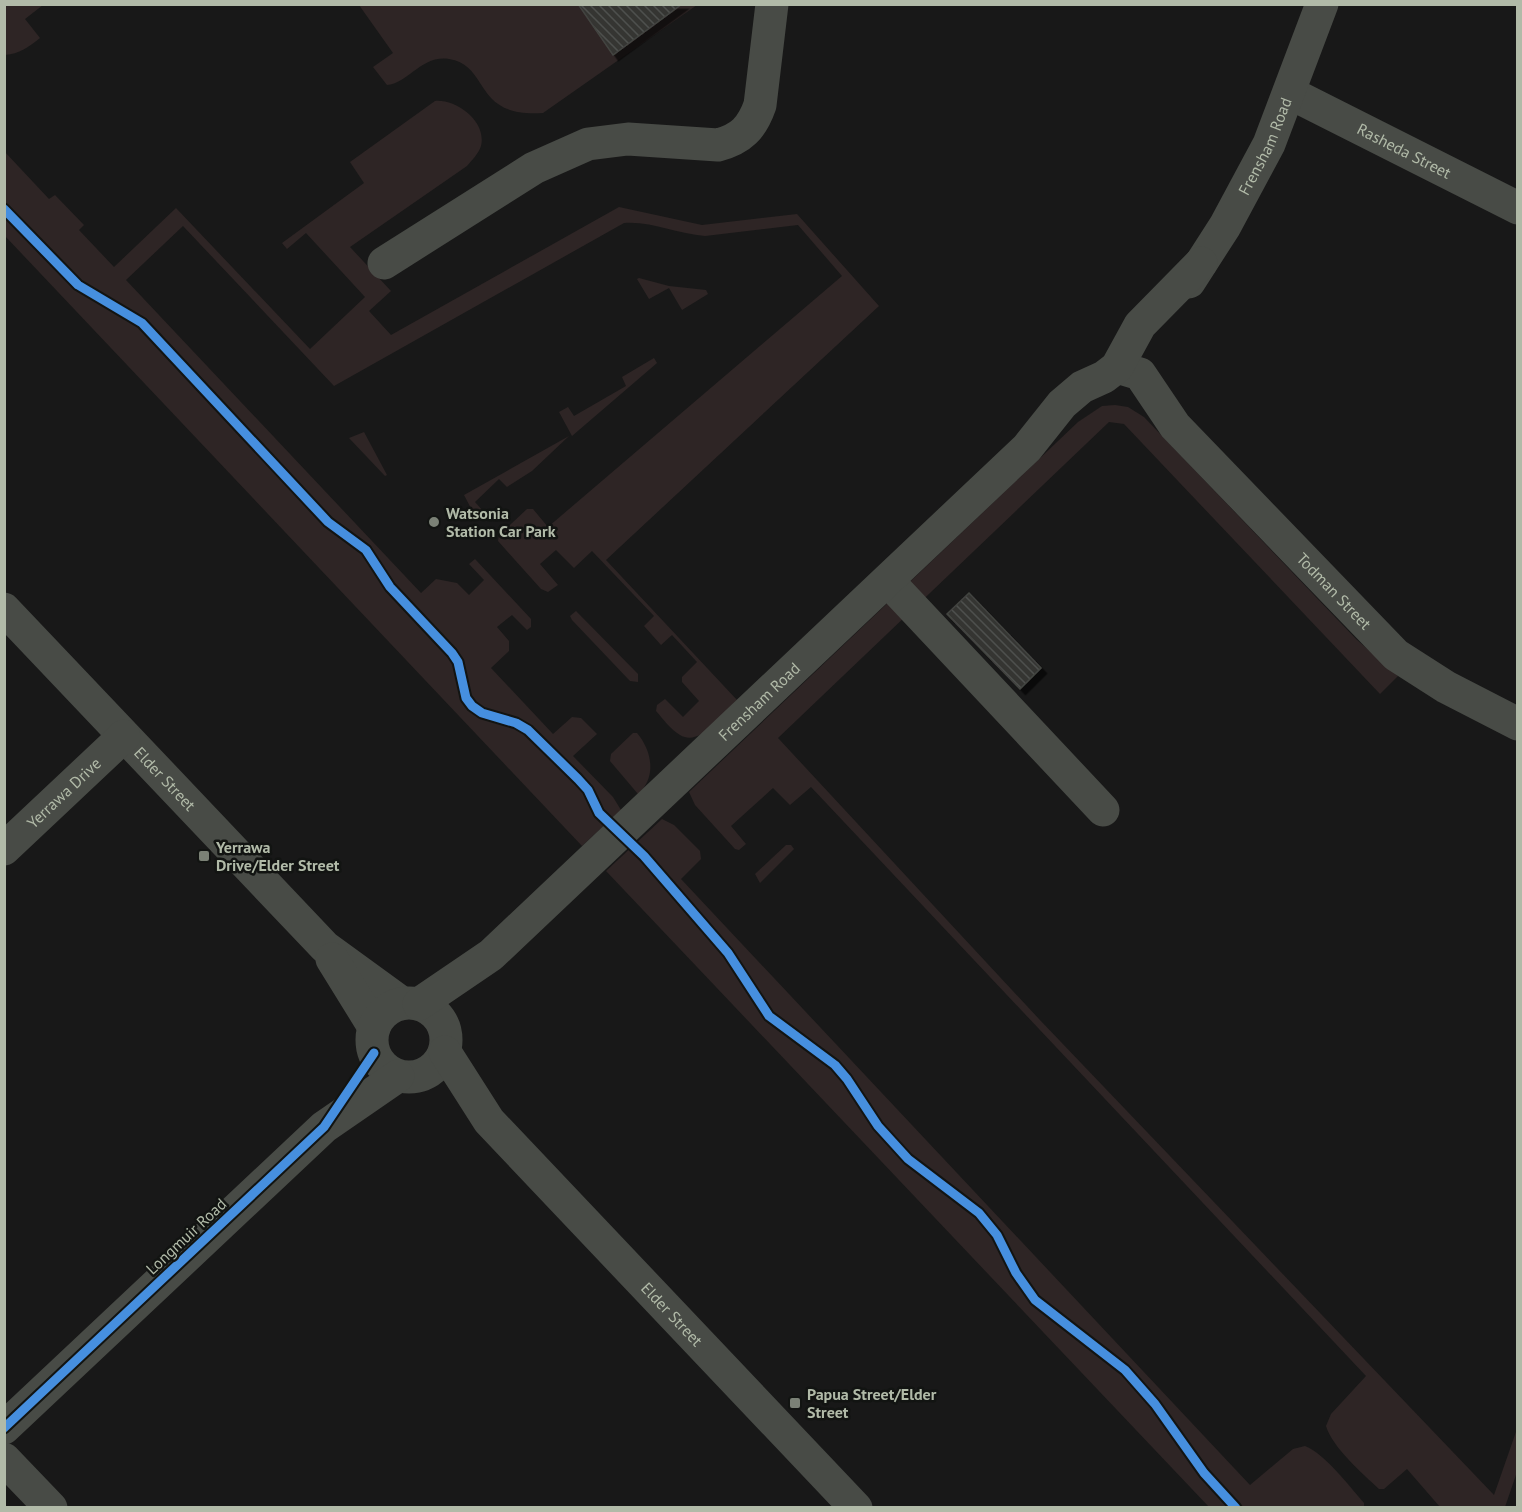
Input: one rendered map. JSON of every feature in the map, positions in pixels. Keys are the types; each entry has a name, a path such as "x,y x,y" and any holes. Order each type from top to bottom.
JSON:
{"street":[{"path":"384,263 534,168 588,144 628,139 718,145 732,141 746,133 760,105 772,4"},
{"name":"Frensham Road","path":"411,1004 492,955 1027,448 1062,404 1082,387 1104,377 1127,378 1140,325 1201,263 1247,187 1290,93 1318,10"},
{"name":"Rasheda Street","path":"1290,93 1518,208"},
{"name":"Todman Street","path":"1127,378 1396,655 1446,687 1518,724"},
{"path":"888,581 1102,810"},
{"name":"Elder Street","path":"4,609 325,948 411,1004"},
{"name":"Yerrawa Drive","path":"4,849 124,736"},
{"name":"Elder Street","path":"325,948 374,1040"},
{"name":"Frensham Road","path":"445,1039 492,955"},
{"path":"411,1004 439,1017 445,1039 440,1062 410,1076 387,1071 374,1040 380,1016 411,1004"},
{"name":"Elder Street","path":"445,1039 489,1121 856,1508"},
{"name":"Longmuir Road","path":"324,1127 374,1040"},
{"name":"Elder Street","path":"410,1076 489,1121"},
{"name":"Longmuir Road","path":"4,1428 324,1127 410,1076"},
{"path":"4,1459 51,1508"}],"shaded area":[{"path":"4,5 43,5 25,19 40,38 24,50 5,55"},
{"path":"359,5 697,5 543,113 520,112 504,108 493,100 471,71 462,64 449,59 430,61 402,80 387,85 373,67 393,53"},
{"path":"435,101 452,104 475,120 482,137 479,151 467,166 350,247 391,291 369,311 391,335 619,207 702,225 797,214 879,306 606,560 737,700 711,727 696,737 688,738 673,730 656,711 657,705 665,699 683,717 699,701 682,682 682,677 697,662 672,635 661,645 644,626 654,616 592,551 574,568 556,550 540,564 558,585 548,592 541,589 498,541 499,535 527,509 533,509 548,527 842,276 798,225 705,236 645,224 624,223 334,386 183,226 126,280 421,593 436,579 457,583 469,595 484,580 469,564 475,559 531,619 531,627 527,630 512,615 497,627 509,641 509,651 491,668 553,734 572,717 581,718 597,734 573,756 613,797 621,810 582,846 5,236 4,151 49,199 55,195 84,225 79,230 114,267 176,208 310,349 365,297 306,233 287,249 282,243 364,183 350,162"},
{"path":"637,279 669,286 706,290 708,294 682,310 669,288 649,299"},
{"path":"654,358 657,363 572,436 559,412 568,407 574,416 626,386 622,377"},
{"path":"1102,406 1128,407 1144,417 1356,639 1398,676 1380,694 1124,424 1109,422 778,738 1039,1019 1494,1495 1517,1429 1517,1472 1505,1507 1440,1507 1407,1469 1384,1489 1379,1489 1349,1460 1335,1443 1326,1426 1331,1414 1366,1376 811,787 790,805 773,788 731,826 746,844 739,850 735,849 695,805 689,792 1078,422"},
{"path":"364,432 387,475 385,476 349,438"},
{"path":"569,436 532,471 507,487 499,479 475,502 483,511 475,516 464,495"},
{"path":"576,611 638,674 638,682 630,681 572,620 570,616"},
{"path":"633,733 637,733 642,740 650,764 648,780 638,794 610,761 611,754"},
{"path":"662,819 674,825 700,851 701,859 681,879 1250,1485 1293,1449 1305,1446 1321,1456 1337,1472 1364,1503 1364,1507 1209,1507 606,871"},
{"path":"786,845 791,845 794,849 760,883 755,874"}],"building":[{"path":"578,4 682,4 613,55"},
{"path":"969,593 1041,668 1020,689 947,614"}],"cycle path":[{"path":"4,209 78,285 142,323 328,522 366,550 390,587 452,653 458,662 466,698 472,706 482,713 516,723 528,730 578,779 588,790 599,813 644,856 728,953 769,1016 835,1065 878,1126 908,1159 979,1213 997,1235 1016,1273 1035,1300 1125,1370 1155,1404 1204,1473 1236,1508"},
{"path":"4,1428 324,1127 374,1053"}],"place":[{"name":"Watsonia Station Car Park","path":"434,522"},
{"name":"Yerrawa Drive/Elder Street","path":"204,856"},
{"name":"Papua Street/Elder Street","path":"795,1403"}]}
